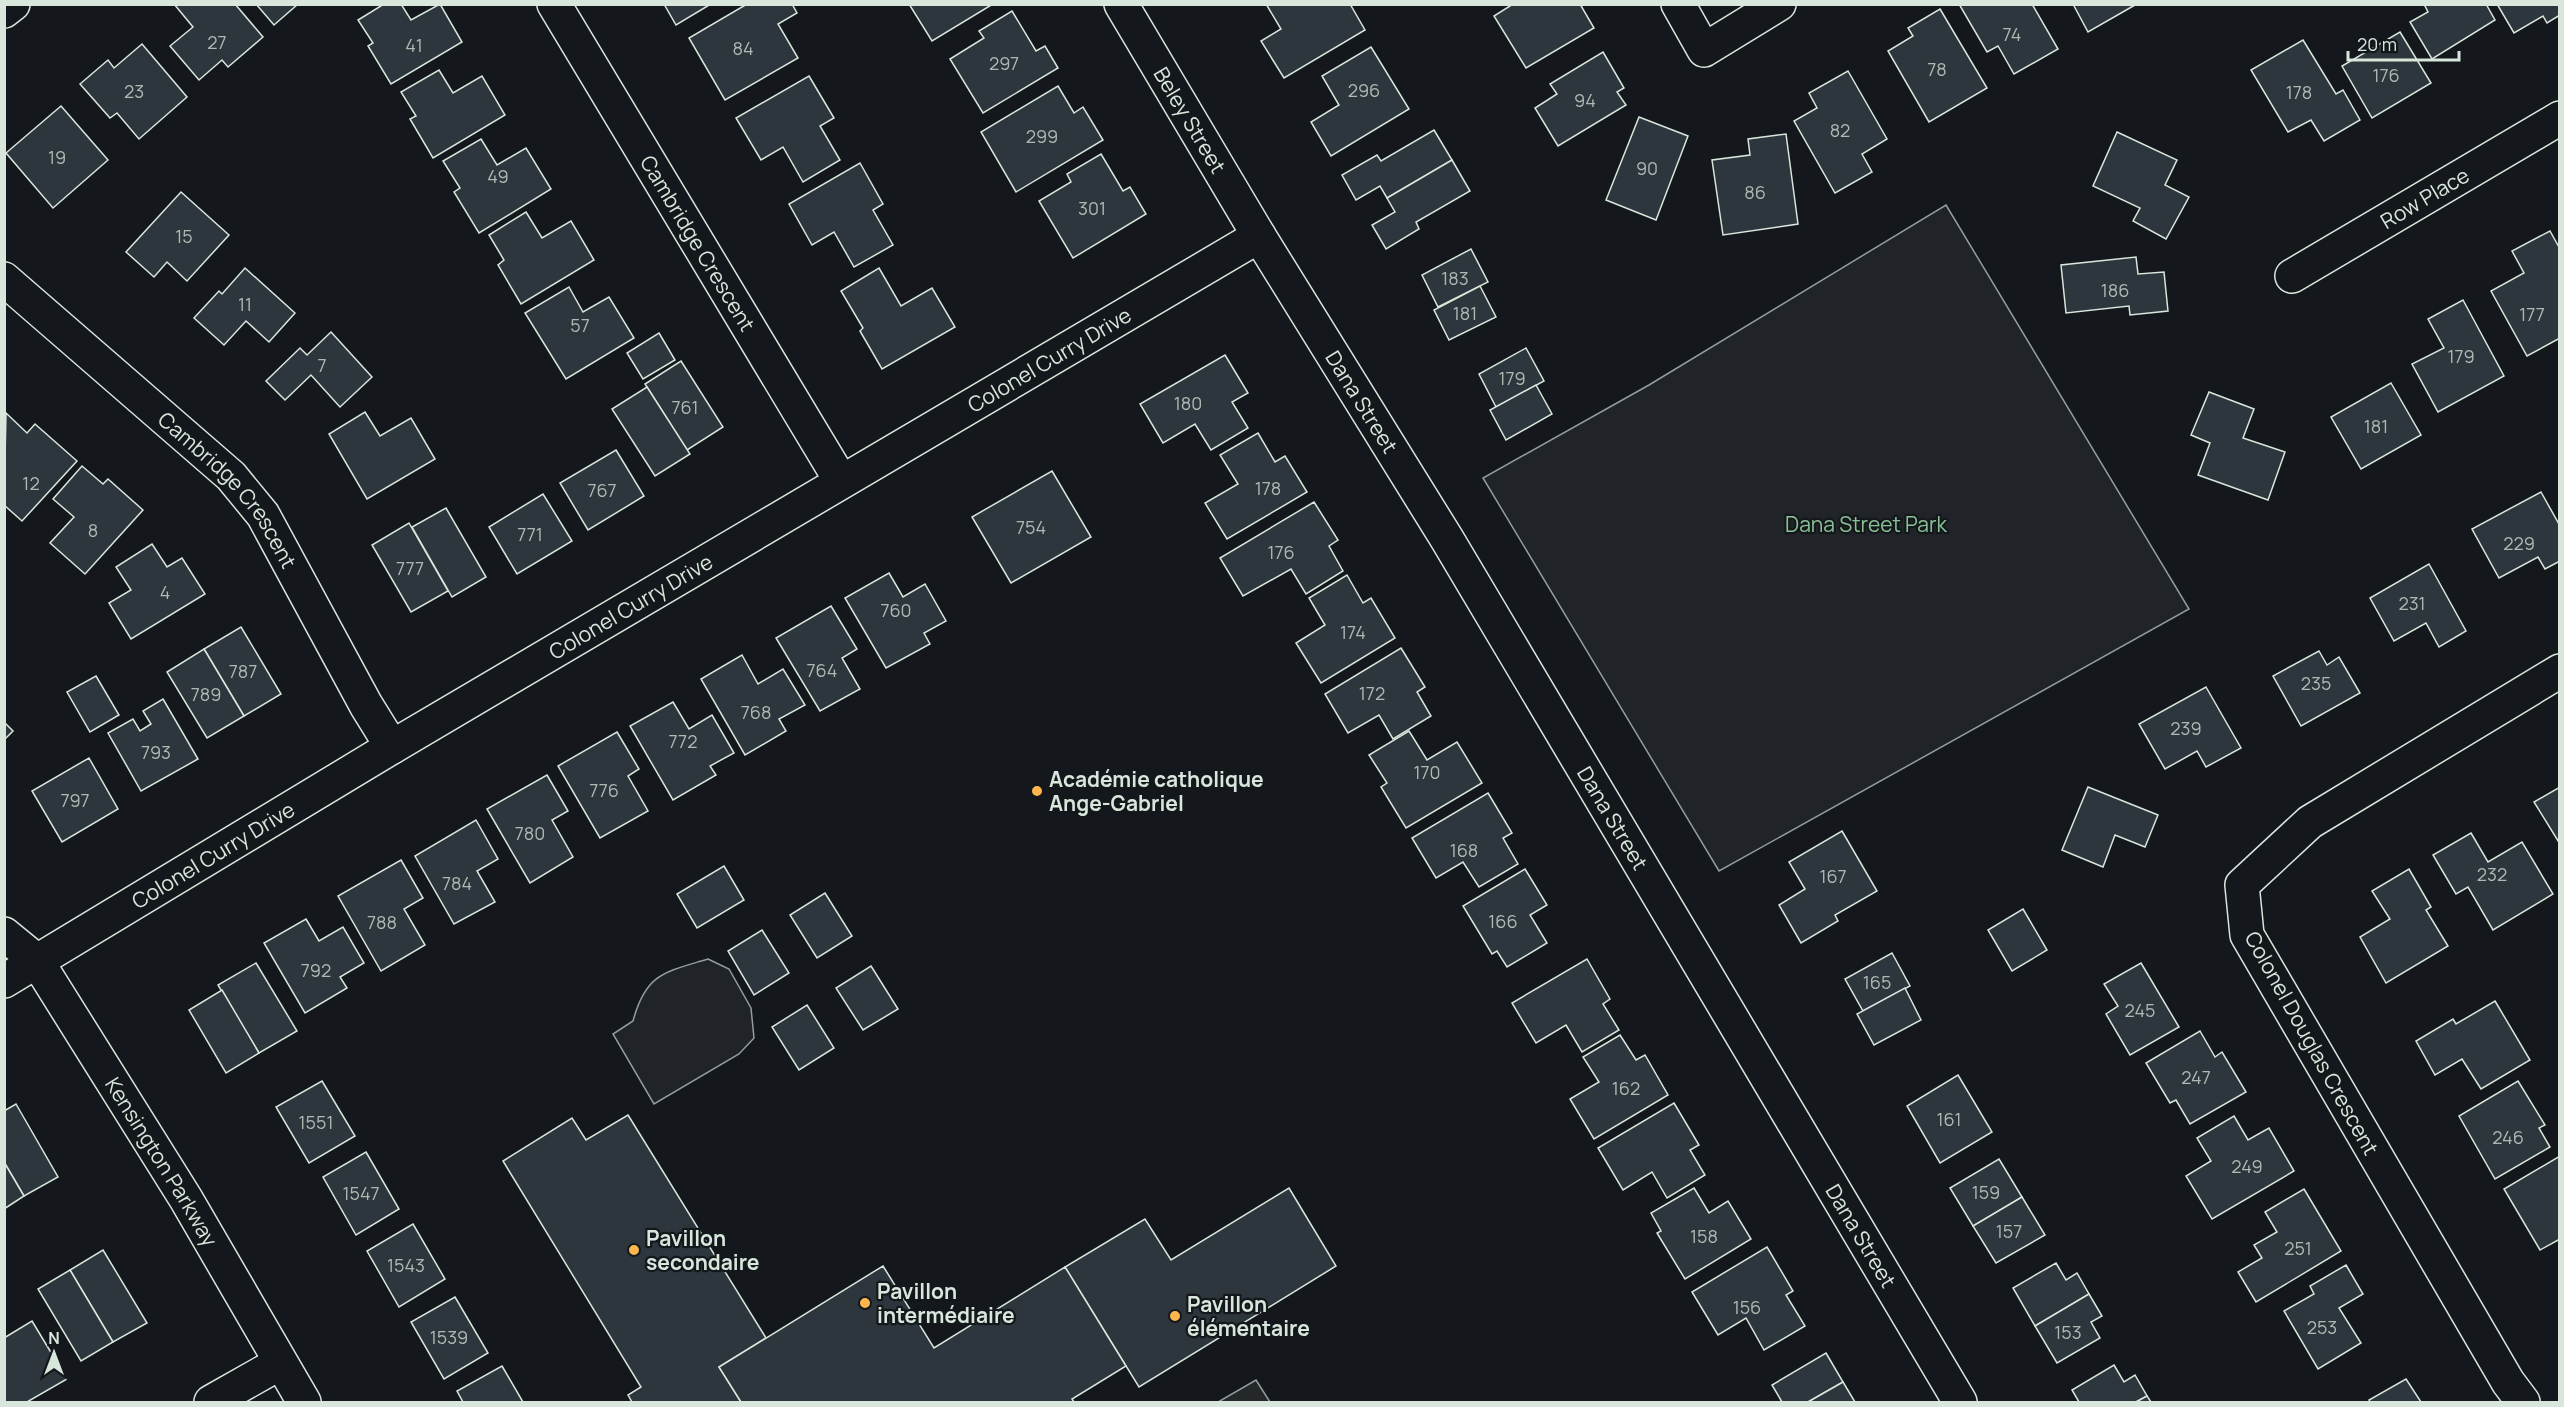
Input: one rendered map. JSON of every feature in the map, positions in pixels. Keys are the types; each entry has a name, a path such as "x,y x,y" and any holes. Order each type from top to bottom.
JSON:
{"street":[{"path":"4,12 13,4"},
{"name":"Cambridge Crescent","path":"554,4 842,481"},
{"name":"Beley Street","path":"1121,4 1260,236"},
{"path":"1678,4 1704,50 1779,4"},
{"name":"Row Place","path":"2292,276 2559,118"},
{"name":"Colonel Curry Drive","path":"4,981 392,747 1260,236"},
{"name":"Dana Street","path":"1260,236 1447,539 1960,1402"},
{"name":"Cambridge Crescent","path":"4,279 231,476 264,515 366,705 392,747"},
{"name":"Colonel Douglas Crescent","path":"2523,1402 2508,1382 2247,936 2242,885 2310,822 2559,671"},
{"name":"Kensington Parkway","path":"4,933 37,961 186,1199 304,1402"},
{"path":"211,1402 280,1363"}],"green space":[{"name":"Dana Street Park","path":"1946,205 2189,609 1719,871 1483,478 1649,385"},
{"path":"708,959 729,969 751,1008 754,1038 739,1054 654,1104 613,1034 633,1021 644,993 659,977 680,967"}],"shaded area":[{"path":"1256,1380 1270,1402 1218,1402"}],"building":[{"path":"174,4 235,4 263,37 228,67 222,60 199,80 170,46 193,27"},
{"path":"256,4 298,4 274,25"},
{"path":"384,4 401,4 411,20 440,4 462,42 391,84 368,46 373,43 358,20"},
{"path":"664,4 711,4 676,25"},
{"path":"747,4 792,4 797,13 778,24 798,58 725,100 689,38"},
{"path":"909,4 993,4 932,41"},
{"path":"1266,4 1350,4 1365,30 1284,78 1261,41 1281,29"},
{"path":"1513,4 1580,4 1594,28 1526,68 1494,16"},
{"path":"1959,4 2032,4 2058,49 2014,74 1998,46 1987,52"},
{"path":"2073,4 2134,4 2135,5 2088,32"},
{"path":"2424,4 2486,4 2495,20 2432,59 2410,22 2428,12"},
{"path":"2497,4 2560,4 2560,15 2547,23 2543,16 2514,33"},
{"path":"1940,9 1987,88 1929,122 1888,51 1913,36 1908,28"},
{"path":"1012,11 1036,51 1045,46 1058,68 983,113 950,59 984,38 979,31"},
{"path":"2400,32 2431,83 2372,118 2342,66"},
{"path":"2303,40 2336,94 2343,90 2360,120 2324,141 2311,120 2288,132 2251,70"},
{"path":"142,44 187,97 139,139 117,113 110,118 80,84 108,60 114,68"},
{"path":"1371,47 1409,109 1331,156 1311,122 1339,105 1322,76"},
{"path":"1603,52 1624,88 1617,92 1626,105 1558,146 1535,108 1557,94 1550,84"},
{"path":"439,70 453,93 482,76 505,115 433,158 410,119 416,116 401,92"},
{"path":"1848,71 1887,139 1862,154 1872,172 1835,193 1794,121 1817,108 1809,93"},
{"path":"809,76 834,118 820,126 840,160 803,182 783,147 761,160 736,118"},
{"path":"1058,86 1074,113 1083,107 1103,140 1016,192 981,132"},
{"path":"61,106 108,160 53,208 6,153"},
{"path":"1639,117 1688,136 1656,220 1606,200"},
{"path":"1434,130 1452,160 1387,198 1380,186 1356,200 1342,175 1377,155 1381,161"},
{"path":"2117,132 2177,160 2165,185 2189,197 2166,239 2133,221 2140,208 2093,186"},
{"path":"1786,134 1798,224 1723,235 1712,160 1750,155 1748,139"},
{"path":"481,139 497,165 526,148 551,189 479,233 454,192 460,188 443,161"},
{"path":"1101,154 1123,191 1130,187 1146,214 1073,258 1039,201 1071,182 1067,174"},
{"path":"1452,160 1470,191 1416,222 1419,229 1386,249 1372,225 1395,212 1387,198"},
{"path":"860,163 883,204 873,210 893,245 854,267 834,232 812,245 789,204"},
{"path":"181,192 229,235 187,281 167,262 154,277 126,252"},
{"path":"526,212 542,238 571,221 594,260 521,304 498,265 504,260 489,235"},
{"path":"2550,231 2560,249 2560,338 2527,356 2491,291 2524,273 2512,251"},
{"path":"1471,249 1488,282 1438,307 1422,275"},
{"path":"2136,257 2138,274 2164,272 2168,311 2130,315 2129,306 2066,313 2061,265"},
{"path":"245,268 295,313 269,342 246,321 224,345 194,318 219,291 222,294"},
{"path":"879,268 901,306 932,288 955,327 882,369 860,331 863,328 841,291"},
{"path":"1480,286 1496,317 1449,340 1434,310"},
{"path":"569,287 583,312 609,297 634,338 566,379 525,313"},
{"path":"2463,300 2504,376 2438,412 2412,364 2444,348 2428,319"},
{"path":"331,332 372,377 340,407 311,375 285,400 266,381 300,348 307,355"},
{"path":"659,333 675,360 643,379 627,353"},
{"path":"1526,348 1544,381 1496,407 1479,374"},
{"path":"1225,355 1248,393 1232,402 1248,428 1211,450 1195,424 1163,443 1140,404"},
{"path":"681,361 723,427 687,450 645,384"},
{"path":"2391,383 2421,435 2361,469 2331,417"},
{"path":"1536,385 1552,414 1506,440 1490,410"},
{"path":"647,387 690,454 655,476 612,409"},
{"path":"2209,392 2254,409 2243,438 2285,452 2268,500 2198,475 2210,443 2191,435"},
{"path":"365,412 380,436 411,418 435,459 367,499 329,434"},
{"path":"6,413 27,433 35,424 77,461 22,521 4,505"},
{"path":"1258,433 1275,462 1285,456 1307,492 1227,539 1205,503 1238,484 1220,455"},
{"path":"616,450 644,496 588,530 560,483"},
{"path":"82,466 103,484 108,479 143,510 85,574 50,543 74,517 53,499"},
{"path":"1052,471 1091,537 1011,583 972,517"},
{"path":"2541,492 2560,526 2560,561 2545,569 2538,557 2499,578 2472,529"},
{"path":"543,494 572,541 517,574 489,527"},
{"path":"1314,502 1338,540 1329,546 1343,571 1306,594 1291,569 1243,596 1220,558"},
{"path":"446,508 486,577 452,597 412,527"},
{"path":"409,523 448,591 411,612 372,545"},
{"path":"152,544 167,567 182,558 205,594 131,639 109,603 131,590 116,567"},
{"path":"2429,564 2466,631 2439,647 2426,623 2394,641 2370,598"},
{"path":"889,573 903,597 925,584 946,621 924,633 930,644 886,668 845,598"},
{"path":"1347,575 1363,603 1371,598 1395,638 1321,683 1296,643 1325,625 1309,598"},
{"path":"831,606 857,649 842,658 860,689 820,711 776,638"},
{"path":"241,627 281,694 244,716 204,649"},
{"path":"1401,648 1425,687 1417,692 1431,716 1393,739 1379,715 1348,733 1325,694"},
{"path":"204,649 244,716 207,738 167,672"},
{"path":"2319,651 2327,665 2339,657 2360,693 2301,726 2273,676"},
{"path":"742,655 758,684 783,669 805,705 779,719 786,731 745,755 701,679"},
{"path":"96,676 119,715 90,732 67,692"},
{"path":"2206,687 2241,748 2206,767 2197,751 2165,769 2139,724"},
{"path":"163,699 198,759 141,791 108,733 133,719 140,731 151,724 143,711"},
{"path":"673,702 689,729 712,715 734,753 710,766 716,775 673,800 630,726"},
{"path":"4,722 13,731 4,740"},
{"path":"1409,731 1427,760 1457,742 1482,783 1406,828 1381,787 1387,783 1369,755"},
{"path":"617,732 639,769 628,776 648,811 600,838 558,766"},
{"path":"89,758 118,809 62,842 32,791"},
{"path":"547,775 568,811 552,820 573,857 530,883 487,809"},
{"path":"2088,787 2158,815 2145,847 2115,835 2103,867 2062,850"},
{"path":"2560,787 2560,844 2534,802"},
{"path":"1488,793 1512,833 1503,838 1518,864 1479,887 1463,862 1436,878 1412,838"},
{"path":"476,820 498,859 477,871 495,902 454,924 415,856"},
{"path":"1842,831 1877,891 1835,915 1838,921 1801,943 1779,905 1805,889 1789,862"},
{"path":"2471,833 2488,862 2522,842 2553,894 2493,930 2468,887 2456,894 2433,855"},
{"path":"401,860 423,898 404,909 425,945 381,971 338,896"},
{"path":"724,866 744,900 697,928 677,894"},
{"path":"1525,869 1547,905 1530,915 1547,943 1507,967 1497,951 1492,954 1463,906"},
{"path":"2409,869 2431,907 2426,910 2448,946 2386,983 2360,937 2390,919 2372,891"},
{"path":"825,893 852,936 817,958 790,915"},
{"path":"2023,909 2047,950 2012,971 1988,930"},
{"path":"306,919 319,941 343,927 364,963 340,977 347,988 305,1013 264,943"},
{"path":"762,930 789,973 754,995 728,951"},
{"path":"1892,953 1910,986 1863,1011 1845,979"},
{"path":"1587,959 1610,999 1603,1004 1619,1030 1582,1052 1566,1025 1536,1043 1512,1003"},
{"path":"256,963 297,1031 259,1053 218,985"},
{"path":"2141,963 2179,1027 2130,1055 2106,1014 2118,1006 2104,984"},
{"path":"871,966 898,1009 863,1030 836,988"},
{"path":"1905,988 1921,1020 1874,1045 1857,1014"},
{"path":"222,990 259,1053 226,1073 189,1010"},
{"path":"2495,1001 2530,1060 2481,1089 2462,1059 2435,1075 2416,1041 2453,1019 2456,1024"},
{"path":"807,1005 834,1048 799,1070 772,1027"},
{"path":"2200,1031 2215,1057 2222,1052 2246,1092 2190,1124 2176,1100 2170,1103 2146,1063"},
{"path":"1620,1035 1636,1060 1645,1055 1668,1095 1594,1139 1570,1099 1599,1082 1583,1057"},
{"path":"1958,1075 1992,1132 1940,1163 1907,1106"},
{"path":"322,1081 355,1136 309,1163 276,1107"},
{"path":"2518,1081 2545,1125 2539,1128 2550,1147 2495,1179 2459,1116"},
{"path":"1674,1103 1699,1145 1690,1150 1705,1175 1667,1198 1652,1172 1623,1190 1598,1148"},
{"path":"16,1104 58,1177 24,1196 4,1162 4,1111"},
{"name":"Pavillon secondaire","path":"628,1115 766,1338 719,1367 741,1402 632,1402 628,1395 641,1387 503,1161 572,1118 586,1140"},
{"path":"2234,1116 2248,1140 2269,1128 2294,1171 2212,1219 2186,1176 2211,1161 2197,1138"},
{"path":"366,1152 399,1209 356,1235 323,1177"},
{"path":"2560,1156 2560,1239 2540,1250 2504,1189"},
{"path":"1999,1159 2022,1197 1973,1226 1950,1188"},
{"path":"4,1162 24,1196 4,1209"},
{"name":"Pavillon élémentaire","path":"1289,1188 1336,1266 1139,1387 1065,1267 1145,1219 1171,1260"},
{"path":"1694,1188 1709,1213 1728,1201 1751,1239 1685,1279 1657,1233 1661,1231 1651,1213"},
{"path":"2304,1189 2341,1251 2256,1302 2238,1272 2262,1258 2254,1245 2277,1232 2265,1212"},
{"path":"2022,1197 2045,1235 1996,1263 1973,1226"},
{"path":"413,1224 445,1279 399,1307 367,1251"},
{"path":"1767,1247 1793,1291 1786,1295 1805,1326 1764,1350 1746,1318 1718,1335 1692,1292"},
{"path":"103,1250 147,1323 113,1342 70,1270"},
{"path":"2056,1263 2066,1280 2077,1273 2089,1294 2035,1326 2013,1288"},
{"path":"2346,1265 2363,1294 2339,1308 2361,1343 2318,1369 2284,1311 2314,1294 2310,1286"},
{"name":"Pavillon intermédiaire","path":"883,1266 934,1348 1065,1267 1126,1366 1072,1399 1074,1402 741,1402 719,1367"},
{"path":"70,1270 113,1342 81,1361 38,1289"},
{"path":"2089,1294 2102,1316 2091,1322 2100,1338 2057,1363 2035,1326"},
{"path":"455,1297 488,1353 444,1379 411,1322"},
{"path":"32,1321 67,1379 27,1402 4,1402 4,1338"},
{"path":"1826,1353 1843,1382 1808,1402 1782,1402 1772,1385"},
{"path":"2114,1365 2124,1382 2135,1375 2147,1396 2136,1402 2079,1402 2072,1390"},
{"path":"502,1366 523,1402 463,1402 457,1391"},
{"path":"2406,1379 2421,1402 2370,1402 2369,1400"},
{"path":"1843,1382 1855,1402 1808,1402"},
{"path":"2147,1396 2151,1402 2136,1402"}],"place":[{"name":"Académie catholique Ange-Gabriel","path":"1037,791"},
{"name":"Pavillon secondaire","path":"634,1250"},
{"name":"Pavillon intermédiaire","path":"865,1303"},
{"name":"Pavillon élémentaire","path":"1175,1316"}]}
